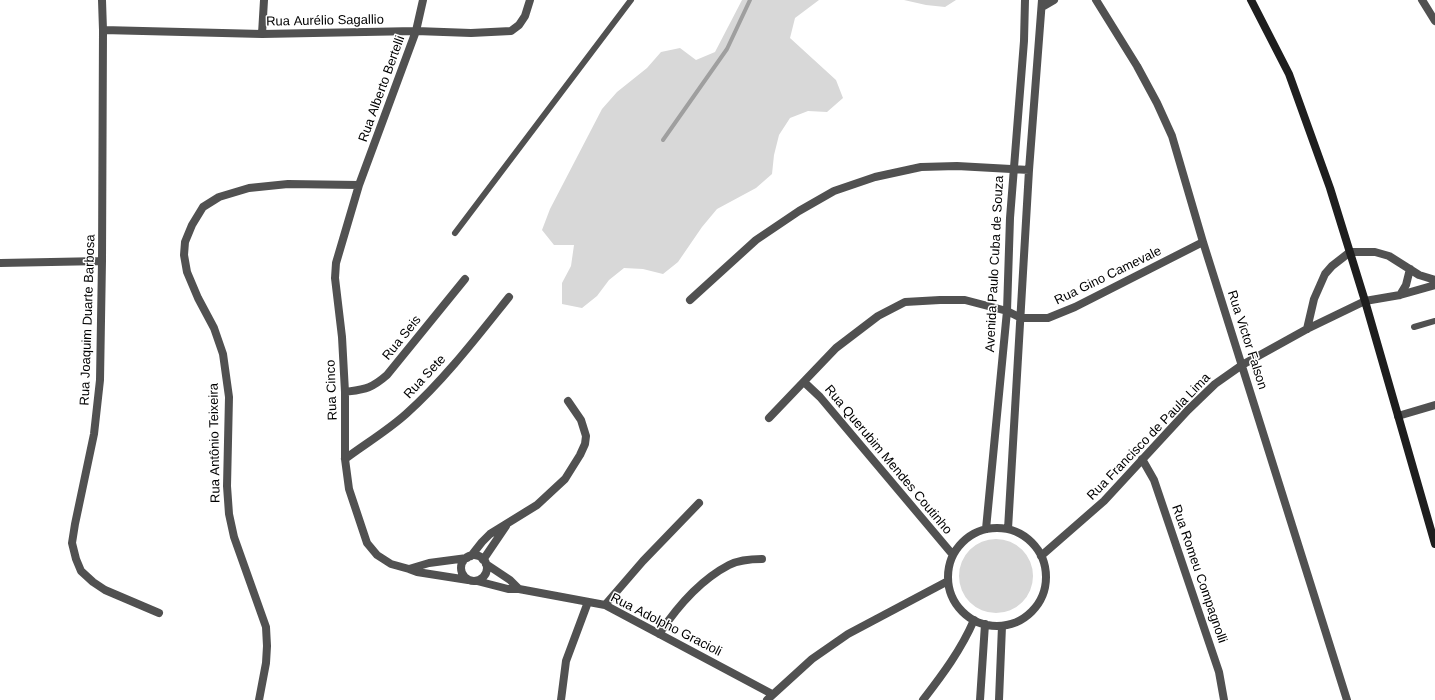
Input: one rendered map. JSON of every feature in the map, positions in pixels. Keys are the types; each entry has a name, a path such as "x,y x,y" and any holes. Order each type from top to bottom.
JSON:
{"main road":[{"path":"1251,0 1289,74 1328,181 1365,301 1435,544"}],"street":[{"name":"Rua Joaquim Duarte Barbosa","path":"102,0 102,261 100,380 94,434 72,543 81,571 93,582 105,590 159,613"},
{"path":"262,34 264,0"},
{"name":"Rua Alberto Bertelli","path":"359,185 416,31 423,0"},
{"name":"Rua Aurélio Sagallio","path":"103,30 262,34 416,31 471,33 511,30 519,25 525,16 530,0"},
{"name":"Avenida Paulo Cuba de Souza","path":"986,529 1007,312 1010,218 1024,41 1025,0"},
{"path":"1008,529 1029,170 1042,4 1054,0"},
{"name":"Rua Victor Falson","path":"1096,0 1137,66 1157,103 1172,136 1203,242 1347,700"},
{"path":"1422,0 1435,21"},
{"path":"690,300 756,240 799,211 834,191 876,177 921,167 957,166 1029,170"},
{"name":"Rua Antônio Teixeira","path":"259,700 266,663 266,627 234,537 229,514 227,486 229,397 223,354 214,328 198,298 187,272 184,255 185,242 192,225 203,207 219,197 249,188 288,184 359,185"},
{"name":"Rua Cinco","path":"359,185 339,252 335,278 342,337 345,392 345,459 348,489 367,543 377,555 391,564 409,568 417,572 468,580"},
{"name":"Rua Gino Camevale","path":"1021,318 1048,318 1075,307 1203,242"},
{"path":"1307,329 1314,299 1322,279 1332,266 1350,252 1375,252 1388,256 1419,276 1435,280"},
{"path":"0,263 102,261"},
{"path":"1400,295 1406,285 1410,269"},
{"name":"Rua Seis","path":"345,392 365,389 375,385 387,376 465,279"},
{"name":"Rua Francisco de Paula Lima","path":"1041,556 1104,501 1188,410 1215,384 1242,365 1307,329 1365,301 1400,295 1435,285"},
{"name":"Rua Sete","path":"345,459 405,415 419,402 478,337 509,297"},
{"path":"769,418 836,348 878,316 905,302 965,300 1007,312 1021,318"},
{"name":"Rua Querubim Mendes Coutinho","path":"804,382 820,397 953,555"},
{"path":"511,521 485,562 487,571 484,576 477,581 468,580 462,573 462,565 482,542 490,534 511,521 537,505 565,479 580,456 586,436 581,420 568,401"},
{"path":"1398,416 1435,405"},
{"name":"Rua Romeu Compagnolli","path":"1142,459 1154,480 1219,672 1224,700"},
{"path":"605,605 643,561 699,503"},
{"path":"986,529 1008,529 1024,537 1034,545 1041,556 1046,571 1045,587 1040,601 1030,613 1017,622 1002,626 985,624 974,620 961,610 952,597 948,581 949,568 953,555 961,543 972,534 986,529"},
{"path":"469,557 480,557 510,580 519,589"},
{"name":"Rua Cinco","path":"409,568 429,563 469,557"},
{"path":"659,634 684,601 708,579 730,564 747,559 762,559"},
{"name":"Rua Adolpho Gracioli","path":"477,581 508,589 519,589 605,605 770,697"},
{"path":"770,697 812,659 848,634 948,581"},
{"path":"560,700 566,660 588,602"},
{"path":"923,700 950,665 966,638 974,620"},
{"path":"980,700 985,624"},
{"path":"999,700 1002,626"}],"lane":[{"path":"455,233 631,0"},
{"path":"1414,327 1435,321"}],"shaded area":[{"path":"742,0 819,0 795,18 790,38 836,80 843,98 827,112 808,111 790,118 779,135 774,155 772,174 756,188 717,209 702,227 678,262 663,274 643,269 624,268 609,280 597,296 582,308 562,304 562,283 571,266 574,245 554,245 542,230 550,209 602,109 617,92 647,68 661,52 680,48 696,60 715,52"},
{"path":"904,0 956,0 945,7 926,5"},
{"path":"989,539 1003,539 1017,545 1027,555 1033,569 1033,583 1027,597 1017,607 1003,613 989,613 975,607 965,597 959,583 959,569 965,555 975,545"}],"waterway":[{"path":"663,140 727,49 750,0"}]}
